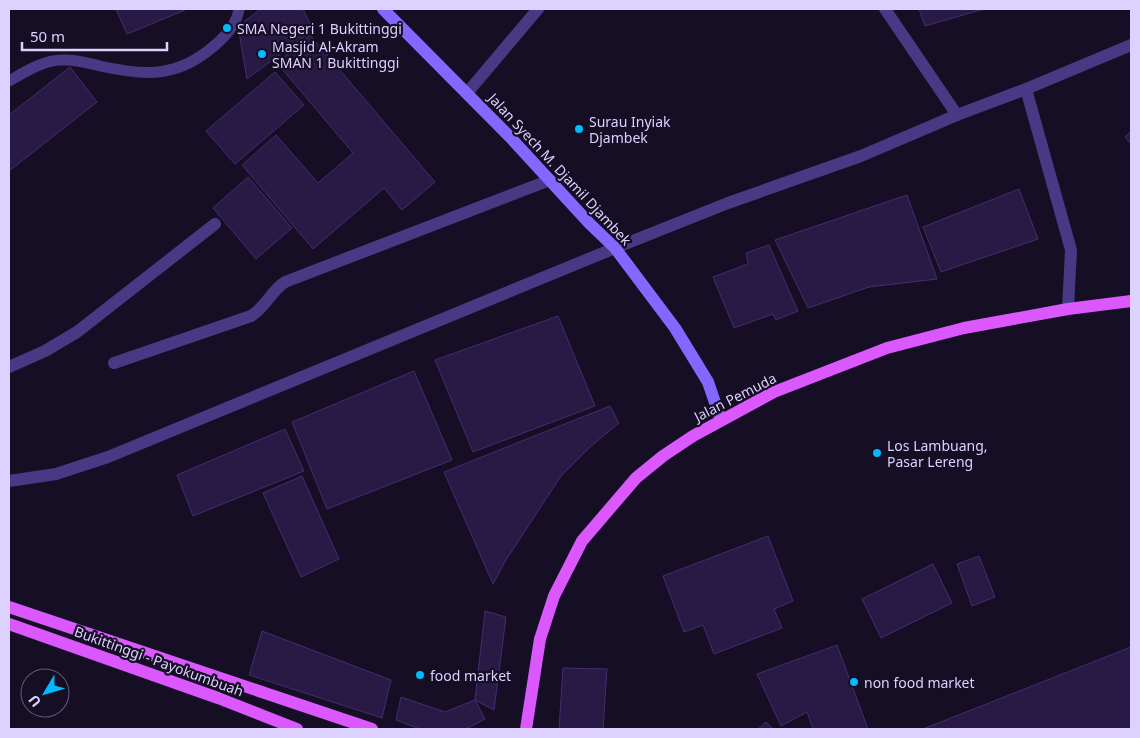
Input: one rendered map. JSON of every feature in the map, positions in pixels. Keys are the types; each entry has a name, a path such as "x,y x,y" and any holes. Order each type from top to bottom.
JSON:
{"main road":[{"name":"Jalan Pemuda","path":"526,729 540,639 554,596 582,541 636,478 663,456 693,436 774,392 887,348 964,328 1068,309 1131,301"},
{"path":"9,607 372,729"},
{"name":"Bukittinggi - Payokumbuah","path":"9,624 218,698 297,729"}],"street":[{"name":"Jalan Syech M. Djamil Djambek","path":"383,9 510,137 589,223 615,248 675,328 708,382 721,420"},
{"path":"467,93 538,9"},
{"path":"885,9 957,114"},
{"path":"9,481 56,474 108,457 615,248 728,203 861,156 957,114 1026,89 1131,45"},
{"path":"1026,89 1071,250 1068,309"},
{"path":"114,363 251,316 258,312 274,291 285,282 550,180"},
{"path":"9,366 45,351 77,332 215,224"}],"lane":[{"path":"9,81 45,63 59,60 71,60 137,73 170,72 202,57 222,39 232,28 240,9"}],"building":[{"path":"116,9 184,9 185,10 127,34"},
{"name":"Masjid Al-Akram SMAN 1 Bukittinggi","path":"261,9 303,9 313,30 247,79 238,26"},
{"path":"919,9 984,9 925,26"},
{"path":"310,35 435,182 402,210 384,188 313,249 242,165 276,135 318,183 353,153 277,63"},
{"path":"70,67 97,102 9,171 9,115"},
{"path":"275,72 304,105 235,164 206,131"},
{"path":"1131,131 1131,144 1125,137"},
{"path":"248,177 292,228 256,259 213,208"},
{"path":"1019,189 1038,239 941,272 923,227"},
{"path":"907,195 937,279 869,287 808,308 775,240"},
{"path":"769,245 798,311 776,320 773,314 734,328 713,277 748,264 746,253"},
{"path":"558,316 595,406 473,452 435,360"},
{"path":"414,371 452,460 327,509 292,422"},
{"path":"610,406 619,423 590,447 561,476 506,560 493,584 444,472"},
{"path":"285,429 304,471 193,516 177,475"},
{"path":"302,476 339,559 301,577 263,493"},
{"path":"768,536 793,601 774,609 782,628 714,654 703,625 684,632 663,576"},
{"path":"979,556 995,597 972,606 957,564"},
{"path":"933,564 952,603 881,638 862,599"},
{"path":"485,611 506,617 494,710 475,700"},
{"path":"262,631 391,680 382,718 249,675"},
{"path":"837,645 868,729 813,729 807,712 781,726 757,674"},
{"path":"1131,647 1131,729 923,729"},
{"path":"563,668 607,669 603,729 559,729"},
{"path":"401,697 445,712 475,700 485,719 466,729 420,729 396,720"},
{"path":"766,722 773,729 758,729"}],"place":[{"name":"SMA Negeri 1 Bukittinggi","path":"227,28"},
{"name":"Masjid Al-Akram SMAN 1 Bukittinggi","path":"262,54"},
{"name":"Surau Inyiak Djambek","path":"579,129"},
{"name":"Los Lambuang, Pasar Lereng","path":"877,453"},
{"name":"food market","path":"420,675"},
{"name":"non food market","path":"854,682"}]}
